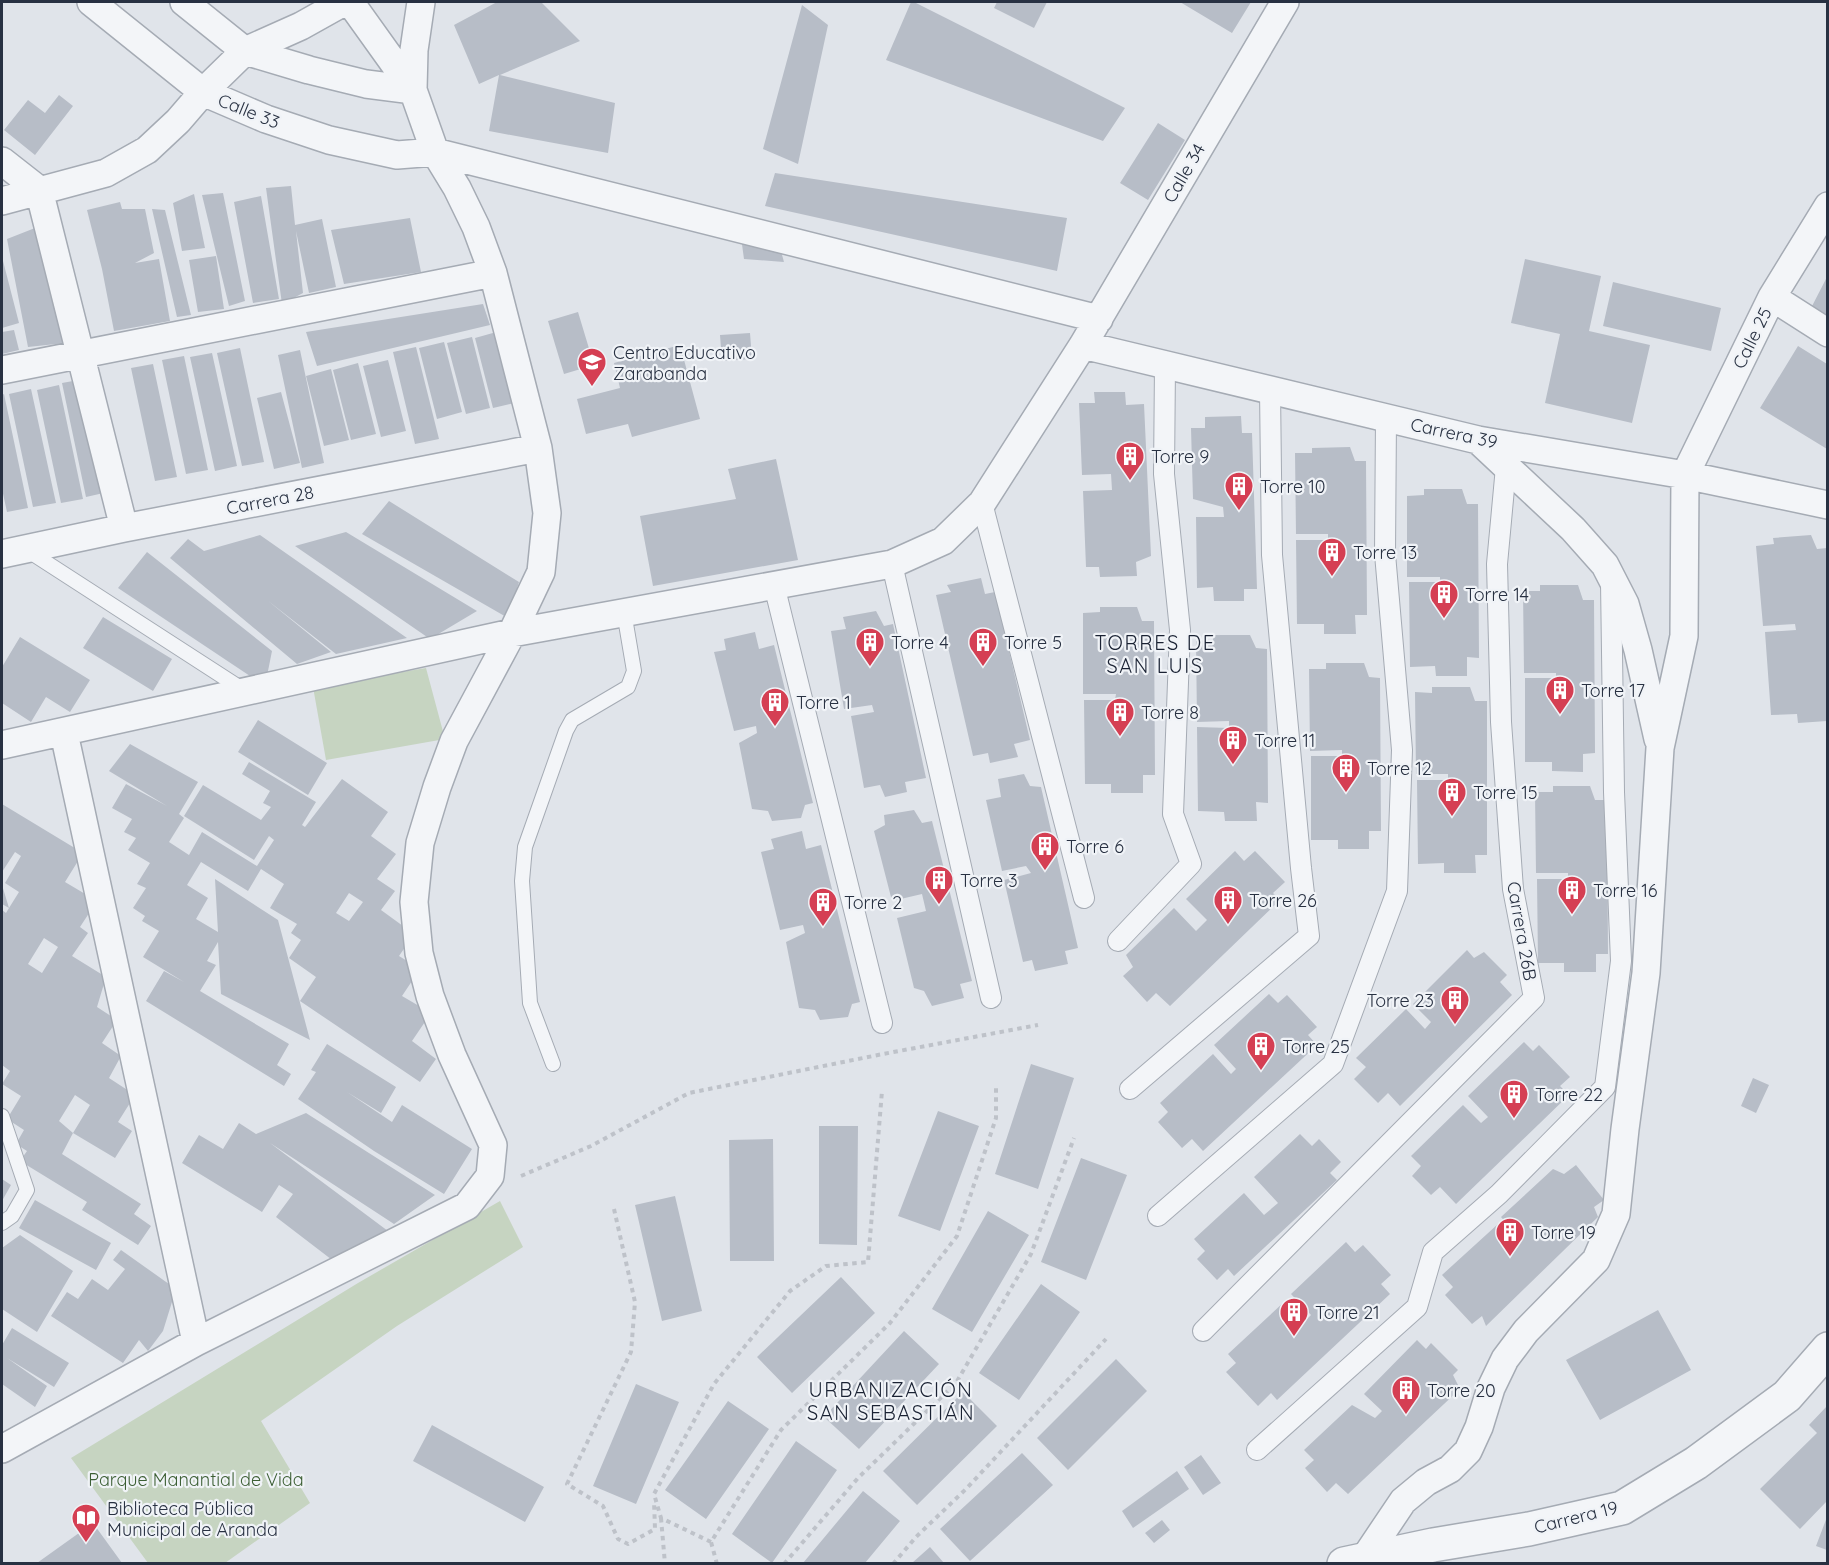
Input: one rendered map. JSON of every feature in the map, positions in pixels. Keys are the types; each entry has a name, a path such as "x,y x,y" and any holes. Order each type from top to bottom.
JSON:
{"street":[{"name":"Calle 33","path":"91,2 203,92 266,119 328,140 397,155 435,152 1099,319"},
{"path":"184,2 245,51 366,84 413,90"},
{"path":"2,201 106,173 147,150 245,51 301,26 344,2"},
{"path":"2,1449 196,1342 467,1206 490,1176 493,1145 452,1055 430,996 419,953 414,902 420,843 441,777 454,741 512,633 540,572 547,513 538,448 493,273 476,227 457,188 435,152 413,90 350,2"},
{"path":"413,90 414,50 421,2"},
{"name":"Calle 34","path":"2,745 512,633 892,564 942,542 982,503 1083,345 1285,2"},
{"path":"2,161 39,190 124,528"},
{"name":"Calle 25","path":"1685,475 1772,297 1827,206"},
{"path":"2,370 493,273"},
{"path":"1772,297 1827,333"},
{"name":"Carrera 39","path":"1083,345 1478,440 1685,475 1827,505"},
{"path":"1118,941 1191,864 1173,814 1180,630 1164,474 1165,365"},
{"path":"1130,1089 1309,936 1272,555 1270,390"},
{"path":"1158,1216 1333,1064 1397,891 1402,750 1385,554 1386,418"},
{"path":"1478,440 1572,529 1605,565 1625,604 1638,650 1659,748"},
{"name":"Carrera 28","path":"13,552 124,528 538,448"},
{"name":"Carrera 26B","path":"1203,1331 1534,998 1513,889 1501,722 1497,564 1506,467"},
{"path":"1354,1561 1403,1501 1426,1482 1450,1469 1468,1451 1479,1427 1491,1388 1505,1359 1526,1331 1596,1260 1616,1214 1646,973 1659,748 1684,636 1685,475"},
{"path":"982,503 1084,898"},
{"path":"892,564 991,998"},
{"path":"1257,1450 1417,1307 1433,1252 1499,1194 1605,1087 1621,961 1614,792 1611,576"},
{"path":"774,585 882,1023"},
{"path":"64,733 196,1342"},
{"name":"Carrera 19","path":"1354,1561 1529,1529 1622,1508 1696,1463 1787,1396 1827,1349"}],"lane":[{"path":"13,552 247,692"},
{"path":"553,1064 530,1003 522,881 525,847 566,731 572,720 628,687 633,678 634,671 624,612"},
{"path":"2,1116 27,1190 12,1216 2,1223"}],"path":[{"path":"490,1176 523,1176 591,1146 689,1093 1038,1025"},
{"path":"717,1563 711,1542 781,1430 890,1323 957,1236 996,1118 996,1085"},
{"path":"614,1209 635,1302 631,1352 567,1484 603,1506 618,1539 628,1544 655,1529 654,1494 714,1384 790,1291 826,1266 868,1262 882,1091"},
{"path":"784,1563 858,1478 956,1383 1031,1254 1074,1138"},
{"path":"893,1563 916,1537 966,1489 1106,1339"},
{"path":"654,1494 662,1518 666,1563"},
{"path":"662,1518 711,1542"}],"green space":[{"path":"426,668 445,739 326,760 313,687"},
{"name":"Parque Manantial de Vida","path":"500,1201 523,1247 397,1326 261,1421 310,1503 225,1563 148,1563 71,1458 358,1283"}],"building":[{"path":"497,2 541,2 580,41 500,75 615,103 608,153 489,131 499,75 479,84 454,25"},
{"path":"911,2 1125,108 1103,141 886,60"},
{"path":"997,2 1047,2 1034,28 994,8"},
{"path":"1180,2 1251,2 1232,33"},
{"path":"802,5 828,25 798,164 763,149"},
{"path":"59,95 73,106 35,155 4,130 28,100 45,113"},
{"path":"1158,123 1185,140 1148,200 1120,183"},
{"path":"775,173 1067,218 1057,271 765,206"},
{"path":"291,186 295,225 322,219 336,287 309,293 296,231 303,293 282,304 266,188"},
{"path":"223,193 245,301 229,306 202,195"},
{"path":"194,194 205,248 182,251 173,203"},
{"path":"261,196 279,299 253,303 234,202"},
{"path":"120,202 122,209 145,209 154,253 135,263 159,259 170,321 114,331 87,210"},
{"path":"152,209 165,210 191,315 177,317"},
{"path":"410,218 421,272 344,284 331,230"},
{"path":"35,228 65,343 28,347 7,239"},
{"path":"741,237 779,244 784,262 744,259"},
{"path":"216,256 224,309 198,312 189,260"},
{"path":"2,257 19,323 2,328"},
{"path":"1525,259 1601,276 1589,331 1650,345 1632,423 1545,403 1560,334 1511,323"},
{"path":"1827,277 1827,320 1810,310"},
{"path":"1613,282 1721,308 1711,351 1603,326"},
{"path":"483,304 490,325 317,366 306,332"},
{"path":"578,312 594,365 564,374 548,321"},
{"path":"14,330 19,350 2,354 2,332"},
{"path":"500,331 519,402 493,408 475,338"},
{"path":"750,333 752,359 722,361 720,335"},
{"path":"472,337 490,408 466,414 447,343"},
{"path":"444,342 462,412 437,419 419,348"},
{"path":"680,345 700,419 632,437 628,424 586,434 577,399 620,388 614,363"},
{"path":"1798,346 1827,364 1827,449 1760,408"},
{"path":"416,347 439,439 415,444 393,352"},
{"path":"240,348 264,462 242,466 217,353"},
{"path":"300,350 324,463 302,468 278,355"},
{"path":"212,353 237,466 215,471 190,357"},
{"path":"184,356 208,470 186,474 162,360"},
{"path":"388,360 406,431 381,437 363,366"},
{"path":"358,363 376,434 351,440 333,370"},
{"path":"153,364 177,477 155,481 131,368"},
{"path":"331,369 349,440 324,446 306,376"},
{"path":"84,379 108,492 86,497 62,383"},
{"path":"59,385 83,499 61,503 37,390"},
{"path":"31,389 56,503 33,507 9,394"},
{"path":"281,392 300,463 274,469 257,398"},
{"name":"Torre 9","path":"1094,392 1125,392 1126,405 1144,404 1151,556 1136,562 1137,576 1100,577 1099,567 1086,567 1083,491 1112,490 1111,474 1082,475 1079,403 1095,403"},
{"path":"4,394 28,508 7,512 2,489 2,395"},
{"name":"Torre 10","path":"1241,416 1242,433 1252,433 1257,589 1244,589 1244,601 1214,601 1213,587 1197,588 1196,517 1224,517 1223,507 1193,499 1191,428 1205,428 1205,417"},
{"name":"Torre 13","path":"1350,447 1355,461 1366,461 1367,615 1355,615 1356,634 1324,634 1324,624 1297,624 1296,540 1328,540 1328,534 1296,534 1295,453 1312,453 1312,448"},
{"path":"776,459 798,560 653,586 640,516 736,499 728,469"},
{"name":"Torre 14","path":"1424,489 1462,489 1467,504 1478,504 1479,658 1467,657 1467,676 1436,676 1435,666 1410,667 1409,582 1440,582 1440,577 1407,577 1407,496 1424,495"},
{"path":"389,501 519,582 508,618 362,534"},
{"path":"346,532 477,611 430,639 295,546"},
{"path":"260,535 407,638 336,654 267,600 331,652 297,664 170,558 188,539 204,551"},
{"path":"1811,535 1817,549 1827,548 1827,721 1798,723 1797,714 1771,715 1765,632 1796,630 1795,624 1763,626 1756,546 1774,544 1773,538"},
{"path":"147,552 272,651 265,686 118,588"},
{"name":"Torre 5","path":"981,578 985,594 995,592 1030,740 1014,744 1018,757 990,763 988,753 973,756 936,595 951,592 947,585"},
{"name":"Torre 17","path":"1540,585 1578,585 1583,600 1594,600 1595,753 1583,754 1583,772 1552,771 1552,762 1525,762 1525,678 1556,678 1556,673 1524,673 1523,591 1540,591"},
{"name":"Torre 8","path":"1100,607 1137,607 1142,621 1154,621 1155,775 1143,775 1143,793 1111,793 1111,784 1085,784 1084,700 1115,700 1116,694 1083,694 1083,613 1100,612"},
{"name":"Torre 4","path":"876,611 884,626 893,624 926,778 905,782 907,792 885,797 880,785 864,788 851,716 874,712 872,705 844,709 831,631 846,629 843,617"},
{"path":"103,617 172,659 153,691 83,648"},
{"name":"Torre 1","path":"755,632 759,649 774,645 813,803 805,805 801,818 772,821 768,811 752,809 739,743 757,733 756,726 734,731 714,652 726,650 724,639"},
{"name":"Torre 11","path":"1213,635 1250,635 1256,648 1267,649 1268,803 1256,802 1257,821 1225,821 1224,812 1198,811 1197,727 1229,728 1229,721 1197,722 1196,641 1213,640"},
{"path":"20,637 90,680 70,712 46,697 31,722 2,703 2,667"},
{"name":"Torre 12","path":"1326,663 1364,663 1369,677 1380,678 1381,831 1369,831 1369,849 1338,849 1338,840 1311,840 1311,756 1342,756 1342,750 1310,751 1309,669 1326,669"},
{"name":"Torre 15","path":"1432,687 1470,687 1475,701 1487,701 1487,855 1475,855 1476,873 1444,873 1444,863 1418,864 1417,780 1448,780 1448,774 1416,774 1415,692 1432,693"},
{"path":"258,720 327,763 308,795 238,752"},
{"path":"130,744 198,782 179,814 184,818 169,842 189,855 202,832 257,866 274,840 269,836 254,860 184,816 203,785 261,820 271,807 263,803 270,791 242,774 249,762 316,802 302,825 305,827 342,779 388,812 371,836 396,854 377,879 395,891 381,910 414,934 399,956 420,969 402,996 431,1013 412,1041 436,1059 420,1082 300,1001 316,977 289,958 301,940 291,933 297,924 270,908 284,884 261,869 248,891 201,862 187,885 208,898 196,919 218,932 215,879 278,920 310,1040 221,994 218,942 207,961 216,965 200,991 289,1044 277,1065 291,1074 284,1086 146,1001 164,971 184,982 143,957 159,931 142,921 145,916 133,908 146,888 137,884 150,863 128,850 136,838 124,832 132,819 112,808 126,784 167,806 109,771","holes":["349,893 363,902 349,921 336,913"]},
{"name":"Torre 6","path":"1024,774 1030,786 1041,787 1078,948 1065,951 1068,964 1035,971 1032,960 1023,962 1004,880 1031,873 1026,866 1002,871 986,800 1001,797 998,779"},
{"name":"Torre 16","path":"1553,786 1590,786 1595,800 1607,800 1608,954 1596,954 1596,972 1564,972 1564,963 1538,963 1537,879 1568,879 1568,873 1536,873 1535,792 1553,792"},
{"path":"2,804 83,853 65,882 97,901 80,927 88,933 72,956 106,977 97,1007 117,1020 102,1043 121,1056 109,1078 135,1095 118,1122 132,1131 115,1158 73,1133 62,1154 141,1204 134,1214 151,1226 138,1245 82,1210 87,1202 20,1161 27,1151 16,1144 24,1130 7,1119 21,1096 2,1084 10,1071 2,1065 2,910 6,913 19,892 5,883 21,856 15,852 2,872","holes":["44,938 58,947 42,973 28,964","75,1095 90,1105 73,1133 59,1121"]},
{"name":"Torre 3","path":"914,810 922,823 932,821 972,981 960,984 964,998 932,1006 924,991 914,988 897,918 926,911 922,894 892,901 874,831 885,825 884,815"},
{"name":"Torre 2","path":"802,831 806,849 821,845 860,1002 852,1004 848,1017 820,1020 815,1010 799,1008 786,942 805,933 803,925 780,930 761,852 774,849 771,839"},
{"name":"Torre 26","path":"1235,851 1244,861 1255,851 1285,882 1273,893 1280,900 1170,1006 1156,993 1147,1002 1123,976 1133,967 1126,955 1174,908 1196,931 1207,920 1186,899"},
{"path":"2,885 9,908 2,904"},
{"name":"Torre 23","path":"1467,950 1474,958 1484,952 1507,975 1500,982 1512,995 1400,1106 1388,1093 1378,1103 1354,1079 1366,1067 1356,1058 1406,1009 1425,1029 1431,1022 1413,1004"},
{"name":"Torre 25","path":"1269,994 1278,1003 1287,995 1317,1027 1308,1035 1317,1045 1203,1151 1192,1139 1182,1148 1158,1122 1168,1112 1160,1103 1213,1054 1231,1074 1236,1069 1214,1045"},
{"name":"Torre 22","path":"1524,1042 1533,1051 1539,1045 1570,1077 1560,1086 1569,1095 1456,1204 1440,1187 1431,1195 1412,1176 1421,1166 1411,1156 1463,1105 1481,1123 1488,1117 1468,1096"},
{"path":"327,1044 396,1087 381,1113 347,1092 392,1122 402,1105 472,1149 444,1194 374,1151 298,1099 316,1072 311,1070"},
{"path":"1031,1064 1074,1078 1038,1189 995,1174"},
{"path":"1753,1078 1769,1085 1756,1113 1741,1106"},
{"path":"938,1111 979,1126 940,1231 898,1216"},
{"path":"306,1113 435,1195 394,1224 270,1143 392,1234 340,1266 276,1217 293,1194 279,1185 262,1212 182,1163 199,1135 223,1149 239,1123 256,1134"},
{"path":"819,1126 858,1126 857,1245 819,1244"},
{"path":"1300,1134 1312,1146 1319,1139 1341,1162 1330,1173 1337,1180 1234,1276 1228,1269 1217,1280 1197,1259 1205,1251 1194,1239 1244,1193 1264,1215 1278,1203 1254,1177"},
{"path":"773,1139 774,1261 730,1261 729,1140"},
{"path":"1081,1158 1127,1175 1086,1280 1041,1262"},
{"name":"Torre 19","path":"1576,1165 1604,1200 1594,1207 1598,1217 1486,1326 1482,1316 1472,1324 1445,1295 1453,1287 1442,1275 1498,1224 1512,1238 1516,1234 1501,1217 1553,1169 1564,1174"},
{"path":"2,1179 11,1185 2,1201"},
{"path":"675,1196 702,1311 662,1321 635,1205"},
{"path":"35,1200 111,1243 96,1270 19,1228"},
{"path":"988,1211 1029,1235 972,1332 932,1309"},
{"path":"20,1235 73,1271 37,1332 2,1309 2,1248"},
{"name":"Torre 21","path":"1346,1242 1355,1252 1363,1245 1391,1275 1381,1284 1390,1294 1277,1400 1271,1393 1258,1406 1226,1372 1236,1363 1228,1354 1284,1302 1303,1323 1311,1315 1291,1294"},
{"path":"121,1250 176,1289 163,1331 148,1351 139,1340 123,1363 51,1316 67,1292 78,1299 92,1279 108,1290 125,1269 113,1260"},
{"path":"841,1277 875,1313 792,1393 757,1357"},
{"path":"1041,1284 1080,1312 1019,1400 979,1373"},
{"path":"1658,1310 1691,1370 1600,1420 1566,1360"},
{"path":"12,1328 69,1363 54,1387 7,1358 47,1386 35,1407 2,1384 2,1345"},
{"path":"904,1331 939,1364 859,1449 824,1417"},
{"name":"Torre 20","path":"1417,1340 1426,1349 1431,1343 1458,1370 1453,1375 1460,1389 1348,1494 1336,1483 1327,1492 1305,1468 1314,1460 1304,1450 1352,1405 1375,1418 1382,1411 1364,1394"},
{"path":"1116,1359 1147,1391 1068,1470 1037,1438"},
{"path":"636,1384 679,1402 636,1504 593,1486"},
{"path":"963,1392 997,1426 917,1505 883,1471"},
{"path":"728,1401 769,1429 706,1519 665,1490"},
{"path":"1827,1406 1827,1501 1800,1529 1760,1489 1817,1433 1809,1425"},
{"path":"432,1425 544,1487 525,1522 413,1461"},
{"path":"796,1441 837,1470 772,1563 732,1534"},
{"path":"1022,1453 1053,1485 970,1561 940,1529"},
{"path":"1201,1455 1221,1483 1203,1495 1184,1467"},
{"path":"1177,1471 1189,1489 1133,1528 1122,1511"},
{"path":"863,1491 900,1521 865,1563 803,1563"},
{"path":"1827,1517 1827,1550 1816,1546"},
{"path":"1162,1520 1170,1530 1154,1543 1145,1533"},
{"name":"Biblioteca Pública Municipal de Aranda","path":"93,1523 122,1563 37,1563"},
{"path":"930,1547 944,1563 912,1563"}],"place":[{"name":"Centro Educativo Zarabanda","path":"592,388"},
{"name":"Torre 9","path":"1130,482"},
{"name":"Torre 10","path":"1239,512"},
{"name":"Torre 13","path":"1332,578"},
{"name":"Torre 14","path":"1444,620"},
{"name":"Torre 4","path":"870,668"},
{"name":"Torre 5","path":"983,668"},
{"name":"Torre 17","path":"1560,716"},
{"name":"Torre 1","path":"775,728"},
{"name":"Torre 8","path":"1120,738"},
{"name":"Torre 11","path":"1233,766"},
{"name":"Torre 12","path":"1346,794"},
{"name":"Torre 15","path":"1452,818"},
{"name":"Torre 6","path":"1045,872"},
{"name":"Torre 3","path":"939,906"},
{"name":"Torre 16","path":"1572,916"},
{"name":"Torre 26","path":"1228,926"},
{"name":"Torre 2","path":"823,928"},
{"name":"Torre 23","path":"1455,1026"},
{"name":"Torre 25","path":"1261,1072"},
{"name":"Torre 22","path":"1514,1120"},
{"name":"Torre 19","path":"1510,1258"},
{"name":"Torre 21","path":"1294,1338"},
{"name":"Torre 20","path":"1406,1416"},
{"name":"Biblioteca Pública Municipal de Aranda","path":"86,1544"}],"district":[{"name":"TORRES DE SAN LUIS","path":"1155,654"},
{"name":"URBANIZACIÓN SAN SEBASTIÁN","path":"891,1400"}]}
